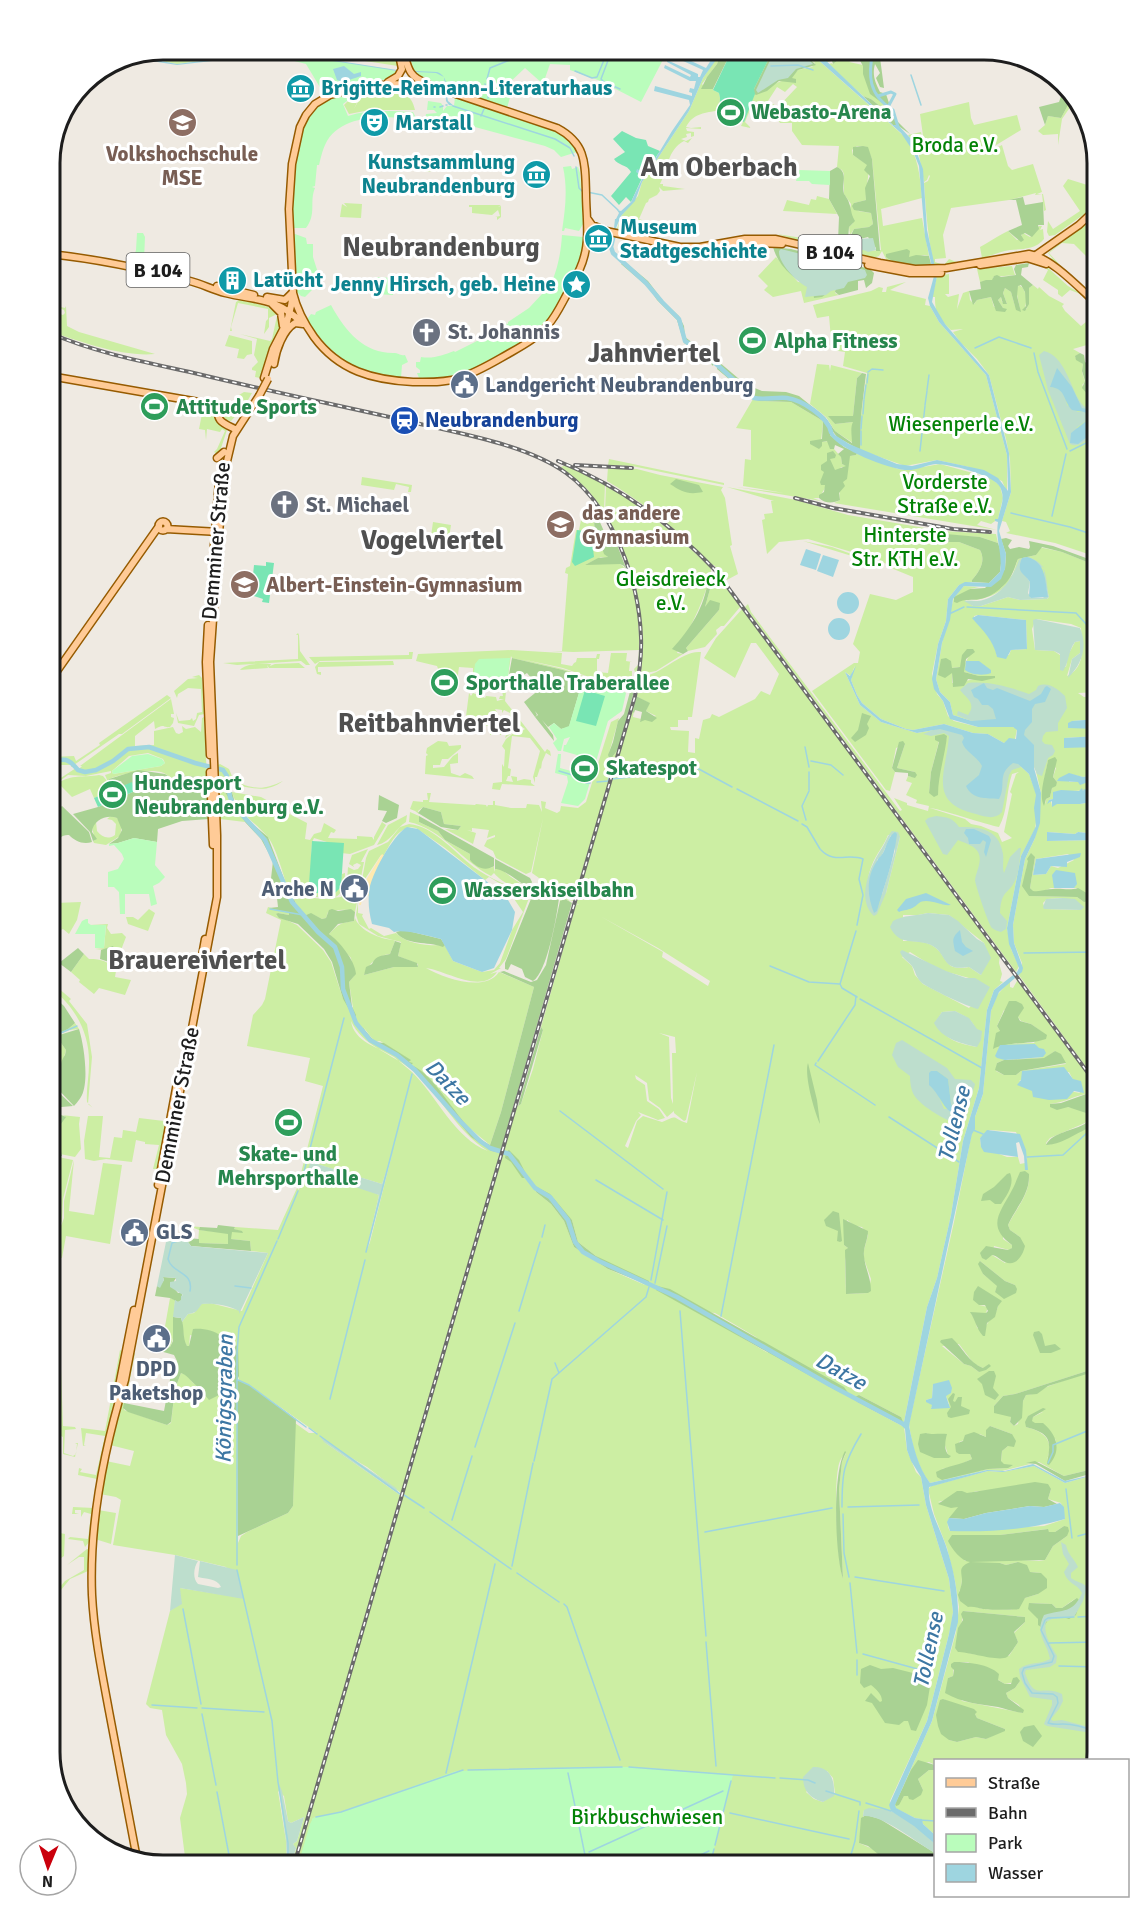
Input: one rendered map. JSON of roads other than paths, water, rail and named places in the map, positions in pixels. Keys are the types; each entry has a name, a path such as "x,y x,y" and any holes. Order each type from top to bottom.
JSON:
{"main road":[{"path":"381,84 392,80 402,71 400,60"},
{"path":"406,60 410,72 418,80 444,90"},
{"name":"B 104","path":"292,293 306,326 324,349 348,368 364,375 412,382 436,381 459,378 534,338 549,324 585,257 587,218 582,154 576,143 565,132 444,90 417,85 381,84"},
{"name":"Demminer Straße","path":"266,379 273,349 290,312 292,284 289,193 295,147 304,119 312,107 330,95 381,84"},
{"name":"B 104","path":"587,218 595,227 655,244 694,248 757,238 780,239 879,265 934,271 1026,255 1041,255"},
{"path":"1087,218 1052,243 1041,255 1087,295"},
{"name":"B 104","path":"587,237 594,232 614,234"},
{"name":"B 104","path":"60,254 183,279 269,302 290,312 306,326"},
{"name":"B 104","path":"235,293 285,300 290,298 292,293"},
{"path":"269,302 282,316 284,322 281,333"},
{"name":"Demminer Straße","path":"136,1851 94,1625 93,1539 113,1421 125,1380 217,897 213,772 206,662 220,477 224,452 235,429 266,379 290,326 295,323 306,326"},
{"path":"60,378 216,405 219,420 235,429"},
{"name":"Demminer Straße","path":"217,530 225,467 235,429"},
{"path":"217,458 224,452"},
{"path":"60,667 152,536 163,528 217,530"}],"water":[{"path":"220,60 177,65 152,61 177,64"},
{"path":"326,60 397,70 437,72 444,77 436,73 397,71"},
{"path":"667,60 698,74 698,77 703,70 681,60 689,60 706,68 711,60 716,60 703,78 689,111 642,182 635,201 621,216 614,228 615,219 619,213 617,210 621,211 631,202 643,177 636,172 637,169 646,174 690,105 689,100 654,91 655,86 692,96 689,92 690,88 694,89 696,81 690,81 664,68 665,65 690,77 691,75"},
{"path":"818,60 825,60 893,125 898,125 912,140 923,169 927,230 937,276 932,302 945,324 989,375 1009,453 1011,492 999,531 1006,554 1005,569 1001,579 991,587 964,586 953,599 936,679 940,692 950,702 953,715 972,721 996,719 993,709 988,705 982,705 971,690 984,683 987,688 993,690 997,688 1030,701 1041,694 1045,687 1051,689 1045,702 1035,704 1032,709 1032,722 1024,735 1034,745 1034,768 1041,793 1040,823 1025,859 1013,925 1014,943 1023,968 1022,972 999,992 991,1011 983,1094 975,1117 975,1129 972,1134 909,1426 919,1463 930,1483 987,1470 1005,1471 1033,1464 1065,1481 1087,1476 1065,1483 1034,1466 1003,1472 988,1471 929,1487 932,1510 954,1574 958,1622 932,1721 895,1805 896,1808 915,1818 922,1819 923,1824 934,1834 934,1843 891,1811 889,1805 927,1721 953,1612 949,1579 926,1505 921,1477 911,1461 907,1450 905,1429 901,1425 904,1422 927,1307 937,1278 951,1215 963,1141 979,1088 987,1010 994,990 1019,968 1009,944 1007,928 1021,856 1036,826 1034,808 1036,795 1029,774 1018,764 1013,763 1003,776 999,799 972,794 966,786 979,775 982,766 962,742 964,738 962,735 940,729 917,733 881,722 860,705 845,672 850,676 856,666 851,680 862,703 881,719 906,729 913,730 944,724 973,733 988,734 1004,743 1009,738 1016,739 1017,730 1013,727 978,727 950,719 943,701 934,689 932,679 938,644 946,621 948,599 959,585 965,582 989,583 1000,572 998,522 995,519 998,519 1002,503 1000,487 981,474 951,466 936,464 909,470 887,466 844,447 830,435 830,428 835,435 849,444 897,464 912,466 937,460 984,470 998,478 1008,491 1007,455 986,375 939,322 930,306 928,298 934,276 925,237 919,166 913,151 901,133"},
{"path":"344,66 354,74 361,72 361,76 343,82 337,80 333,69"},
{"path":"444,78 448,101 454,106 449,105 446,101"},
{"path":"1057,368 1072,387 1082,408 1087,409 1087,414 1072,410 1062,392 1050,387"},
{"path":"1087,420 1087,437 1078,444 1070,443 1071,433"},
{"path":"806,549 821,554 816,570 800,565"},
{"path":"823,555 839,560 833,577 817,571"},
{"path":"1022,558 1033,559 1041,567 1048,597 1031,598 1029,596 1030,582 1021,572 1020,567"},
{"path":"848,592 856,595 859,603 856,611 848,614 840,611 837,603 840,595"},
{"path":"978,615 1026,620 1027,649 1011,650 1006,659 997,657 990,640 972,618"},
{"path":"839,618 847,621 850,629 847,637 839,640 831,637 828,629 831,621"},
{"path":"966,661 979,661 991,670 991,673 968,672 965,670"},
{"path":"1087,720 1087,729 1068,728 1068,723"},
{"path":"1087,737 1087,747 1064,748 1064,738"},
{"path":"1069,773 1087,776 1087,782 1080,785 1078,782 1057,781"},
{"path":"1082,788 1083,791 1087,790 1087,803 1057,804 1052,807 1052,801 1047,804 1053,799 1053,792 1079,791"},
{"path":"407,827 418,829 508,900 515,912 512,930 494,968 482,972 453,961 441,939 410,932 394,932 389,928 372,924 369,896 373,876 395,838"},
{"path":"966,829 974,829 989,836 991,840 986,857 984,852 986,842 983,840 980,844 969,844 964,833"},
{"path":"895,832 897,834 896,844 891,864 877,911 874,913 870,900 869,880 873,867"},
{"path":"1047,832 1087,833 1087,840 1047,841"},
{"path":"1081,853 1080,857 1067,862 1067,867 1051,866 1046,874 1033,875 1036,859"},
{"path":"1056,870 1075,873 1077,884 1074,888 1054,888 1052,875"},
{"path":"926,893 951,905 924,901 911,909 899,912 897,910 906,899"},
{"path":"960,930 962,942 973,951 963,956 955,951 953,942"},
{"path":"1035,1044 1044,1049 1046,1053 1043,1057 1005,1060 995,1056 1000,1045"},
{"path":"1064,1067 1073,1079 1081,1081 1084,1093 1074,1091 1067,1099 1049,1100 1033,1097 1032,1091 1017,1085 1021,1080 1022,1071"},
{"path":"931,1071 937,1071 948,1079 951,1104 953,1108 963,1107 965,1116 952,1113 944,1105 929,1085"},
{"path":"987,1130 1020,1134 1026,1150 1028,1170 1025,1170 1024,1156 1019,1142 1016,1143 1018,1157 984,1152 980,1138"},
{"path":"949,1380 952,1388 951,1393 946,1396 950,1408 931,1409 932,1405 926,1400 932,1398 933,1384"},
{"path":"1060,1503 1064,1507 1065,1519 1037,1526 993,1531 950,1531 947,1522 949,1518 964,1519 986,1513 1030,1506 1044,1507"}],"waterway":[{"path":"487,79 490,68 510,60"},
{"path":"575,71 592,78 597,77 604,60"},
{"path":"608,60 601,79 620,89"},
{"path":"871,60 870,68 874,91 893,110 898,127"},
{"path":"771,66 798,65 813,70"},
{"path":"911,75 921,105"},
{"path":"485,84 489,92 488,98"},
{"path":"878,96 891,92 895,94 888,107"},
{"path":"453,106 555,139 570,148 574,156"},
{"path":"481,116 484,109"},
{"path":"576,167 579,188 582,191"},
{"path":"587,192 602,195 618,210"},
{"path":"615,230 611,247 613,253 646,283 679,319 685,341 704,353 754,398 787,398 800,402 820,415 831,432"},
{"path":"975,348 999,337 1031,348"},
{"path":"1034,353 1038,372 1067,449"},
{"path":"868,372 872,369 883,370"},
{"path":"867,383 868,374"},
{"path":"927,390 929,375"},
{"path":"864,399 866,385"},
{"path":"925,405 927,391"},
{"path":"863,414 864,400"},
{"path":"920,451 925,406"},
{"path":"861,429 862,416"},
{"path":"861,431 861,445"},
{"path":"1070,451 1087,442"},
{"path":"1052,516 1066,454"},
{"path":"1011,513 1087,533"},
{"path":"949,614 964,607"},
{"path":"967,607 1076,613 1087,625"},
{"name":"Datze","path":"60,760 66,760 78,770 85,772 96,770 113,761 128,749 149,747 223,770 227,776 230,797 234,806 265,840 292,902 318,932 335,947 342,967 343,989 356,1023 370,1040 397,1055 415,1070 480,1141 490,1148 509,1154 535,1188 550,1197 568,1220 575,1242 583,1252 677,1297 830,1385 907,1426"},
{"path":"805,747 809,767"},
{"path":"811,761 831,765 843,775"},
{"path":"688,770 697,768 732,787"},
{"path":"652,774 685,770"},
{"path":"559,771 586,779"},
{"path":"809,772 809,790"},
{"path":"612,779 649,775"},
{"path":"597,782 608,781 609,778"},
{"path":"737,789 798,821"},
{"path":"806,820 802,806 809,791"},
{"path":"802,824 807,827 820,849"},
{"path":"821,850 831,856 863,859 859,879 863,895 857,925"},
{"path":"270,909 303,915"},
{"path":"856,931 840,984 842,988 857,997"},
{"path":"1024,953 1087,952"},
{"path":"770,966 809,982 840,984"},
{"path":"818,1061 855,1005 856,996"},
{"path":"860,999 982,1068"},
{"name":"Königsgraben","path":"300,1187 344,1018"},
{"path":"60,1033 77,1026"},
{"path":"721,1316 774,1045"},
{"path":"816,1063 815,1065 875,1105"},
{"path":"366,1252 412,1074"},
{"path":"560,1111 663,1189"},
{"name":"Tollense","path":"889,1117 959,1162"},
{"name":"Tollense","path":"973,1130 983,1134"},
{"path":"1027,1157 1063,1155 1087,1133"},
{"path":"596,1180 663,1220"},
{"name":"Königsgraben","path":"278,1239 298,1191"},
{"path":"651,1280 667,1192"},
{"path":"542,1237 545,1225"},
{"path":"655,1283 667,1226"},
{"path":"186,1238 172,1243 168,1259 170,1264 189,1280 190,1291"},
{"name":"Königsgraben","path":"237,1565 239,1327 277,1241"},
{"path":"519,1311 540,1242"},
{"path":"330,1399 365,1260"},
{"path":"235,1286 251,1288"},
{"path":"534,1461 552,1379 646,1297 649,1287"},
{"path":"680,1311 706,1636"},
{"path":"475,1447 515,1323"},
{"path":"555,1363 559,1373"},
{"path":"238,1380 249,1385 306,1427"},
{"path":"309,1428 317,1434"},
{"path":"1048,1463 1053,1452 1053,1445 1087,1431"},
{"path":"842,1507 845,1469 850,1453 861,1434"},
{"path":"320,1436 400,1494"},
{"path":"452,1520 472,1456"},
{"path":"512,1566 533,1463"},
{"path":"1066,1489 1072,1538"},
{"path":"404,1495 424,1508"},
{"path":"848,1507 919,1505"},
{"path":"705,1532 832,1508"},
{"path":"430,1512 511,1569"},
{"path":"843,1514 844,1553 849,1577"},
{"path":"1078,1536 1087,1534"},
{"path":"446,1773 495,1564"},
{"name":"Königsgraben","path":"237,1570 272,1721 288,1855"},
{"path":"517,1573 559,1602"},
{"path":"855,1577 944,1591"},
{"path":"850,1583 857,1653"},
{"path":"564,1604 567,1607 620,1760"},
{"path":"183,1609 201,1704"},
{"path":"1074,1617 1045,1620 1041,1630 1054,1656 1052,1662 1024,1668 1022,1673 1032,1693 1053,1694 1057,1697 1058,1703 1048,1723 1076,1725 1087,1729"},
{"path":"1078,1617 1087,1617"},
{"path":"706,1642 716,1766"},
{"path":"1049,1643 1087,1642"},
{"name":"Tollense","path":"863,1654 932,1673"},
{"path":"857,1660 857,1675"},
{"path":"1059,1666 1087,1667"},
{"path":"152,1705 197,1708"},
{"path":"202,1708 264,1712"},
{"path":"202,1714 216,1785"},
{"path":"468,1770 622,1767"},
{"path":"629,1767 775,1778"},
{"path":"316,1817 341,1812 463,1770"},
{"path":"568,1773 575,1806"},
{"path":"780,1778 808,1780 815,1783"},
{"path":"715,1845 731,1781"},
{"path":"589,1852 723,1791"},
{"path":"826,1791 860,1802 860,1805"},
{"path":"217,1792 229,1855"},
{"path":"866,1803 891,1811"},
{"path":"576,1811 585,1855"},
{"path":"851,1855 859,1811"},
{"path":"730,1813 849,1839"},
{"path":"919,1820 934,1821"},
{"path":"712,1855 714,1849"},
{"path":"700,1855 709,1851"}],"railway":[{"path":"60,337 121,356 473,436 514,448 550,463 583,488 610,525 629,569 639,615 641,652 635,696 297,1855"},
{"path":"558,461 602,482 642,507 680,537 715,570 1087,1072"},
{"path":"575,465 632,468"},
{"path":"795,498 833,508 953,529 990,532"}],"place":[{"name":"Brigitte-Reimann-Literaturhaus","path":"300,88"},
{"name":"Webasto-Arena","path":"730,112"},
{"name":"Volkshochschule MSE","path":"182,123"},
{"name":"Marstall","path":"374,123"},
{"name":"Kunstsammlung Neubrandenburg","path":"536,174"},
{"name":"Museum Stadtgeschichte","path":"599,239"},
{"name":"Latücht","path":"232,280"},
{"name":"Jenny Hirsch, geb. Heine","path":"577,284"},
{"name":"St. Johannis","path":"427,332"},
{"name":"Alpha Fitness","path":"753,341"},
{"name":"Landgericht Neubrandenburg","path":"464,385"},
{"name":"Attitude Sports","path":"155,407"},
{"name":"Neubrandenburg","path":"404,420"},
{"name":"St. Michael","path":"285,505"},
{"name":"das andere Gymnasium","path":"561,525"},
{"name":"Albert-Einstein-Gymnasium","path":"245,585"},
{"name":"Sporthalle Traberallee","path":"445,683"},
{"name":"Skatespot","path":"585,768"},
{"name":"Hundesport Neubrandenburg e.V.","path":"113,795"},
{"name":"Arche N","path":"355,889"},
{"name":"Wasserskiseilbahn","path":"443,890"},
{"name":"Skate- und Mehrsporthalle","path":"288,1123"},
{"name":"GLS","path":"135,1232"},
{"name":"DPD Paketshop","path":"156,1338"}],"district":[{"name":"Am Oberbach","path":"719,167"},
{"name":"Neubrandenburg","path":"441,247"},
{"name":"Jahnviertel","path":"654,353"},
{"name":"Vogelviertel","path":"432,540"},
{"name":"Reitbahnviertel","path":"429,723"},
{"name":"Brauereiviertel","path":"197,960"}],"park label":[{"name":"Broda e.V.","path":"955,145"},
{"name":"Wiesenperle e.V.","path":"961,424"},
{"name":"Vorderste Straße e.V.","path":"945,494"},
{"name":"Hinterste Str. KTH e.V.","path":"905,547"},
{"name":"Gleisdreieck e.V.","path":"671,591"},
{"name":"Birkbuschwiesen","path":"647,1817"}]}
